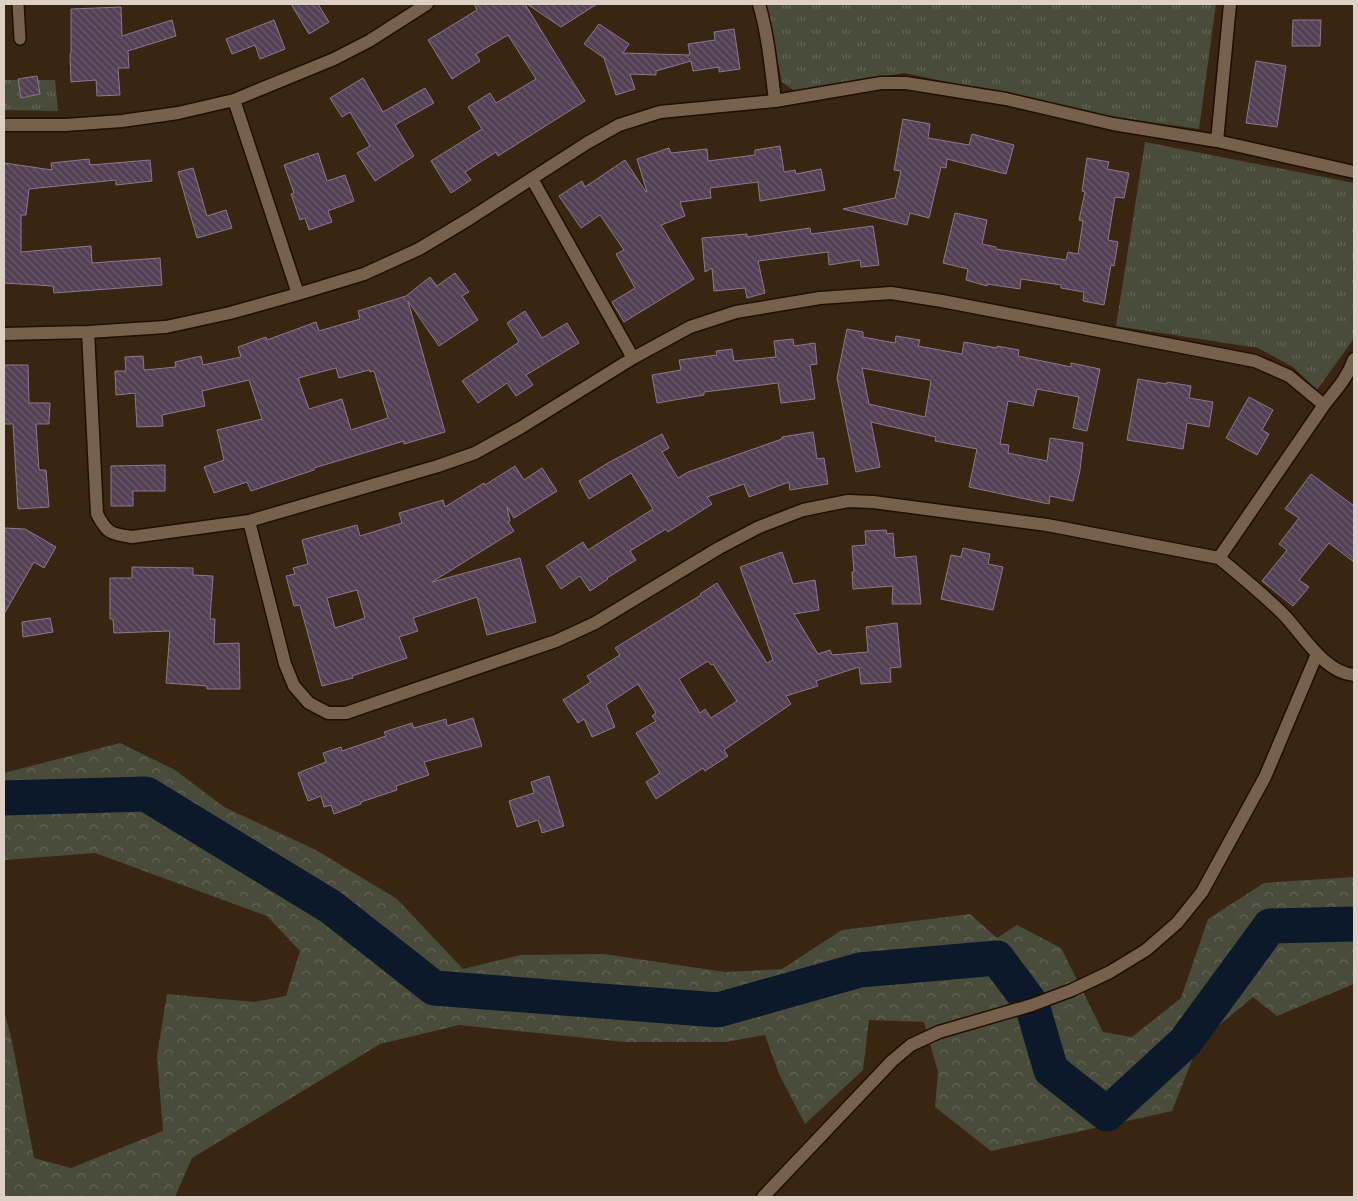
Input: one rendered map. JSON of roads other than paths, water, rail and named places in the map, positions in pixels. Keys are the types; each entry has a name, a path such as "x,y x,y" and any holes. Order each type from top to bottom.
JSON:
{"street":[{"path":"4,125 65,125 122,121 178,113 234,100 334,59 370,40 427,4"},
{"path":"759,4 771,60 775,100"},
{"path":"1217,141 1230,4"},
{"path":"4,334 88,332 166,327 230,313 298,294 364,274 419,249 470,219 587,143 619,125 660,112 775,100 881,83 906,83 1006,99 1113,124 1217,141 1354,172"},
{"path":"234,100 298,294"},
{"path":"532,179 632,358"},
{"path":"88,332 97,514 104,526 113,535 132,537 249,522 438,466 475,453 520,428 632,358 690,327 736,312 820,298 891,294 942,301 1255,361 1289,376 1324,405"},
{"path":"1219,558 1324,405 1343,382 1354,359"},
{"path":"249,522 286,664 294,686 309,703 328,713 346,713 556,641 595,623 719,548 759,527 803,510 848,501 873,502 1047,525 1219,558 1257,589 1284,615 1317,654 1334,668 1354,675"},
{"path":"763,1197 892,1061 911,1045 939,1032 1032,1005 1072,990 1110,972 1146,950 1177,923 1202,892 1265,777 1317,654"}],"lane":[{"path":"18,4 20,38"}],"waterway":[{"path":"4,798 146,794 331,907 434,988 718,1010 860,970 997,958 1032,1005 1051,1070 1107,1114 1185,1042 1270,926 1354,924"}]}
